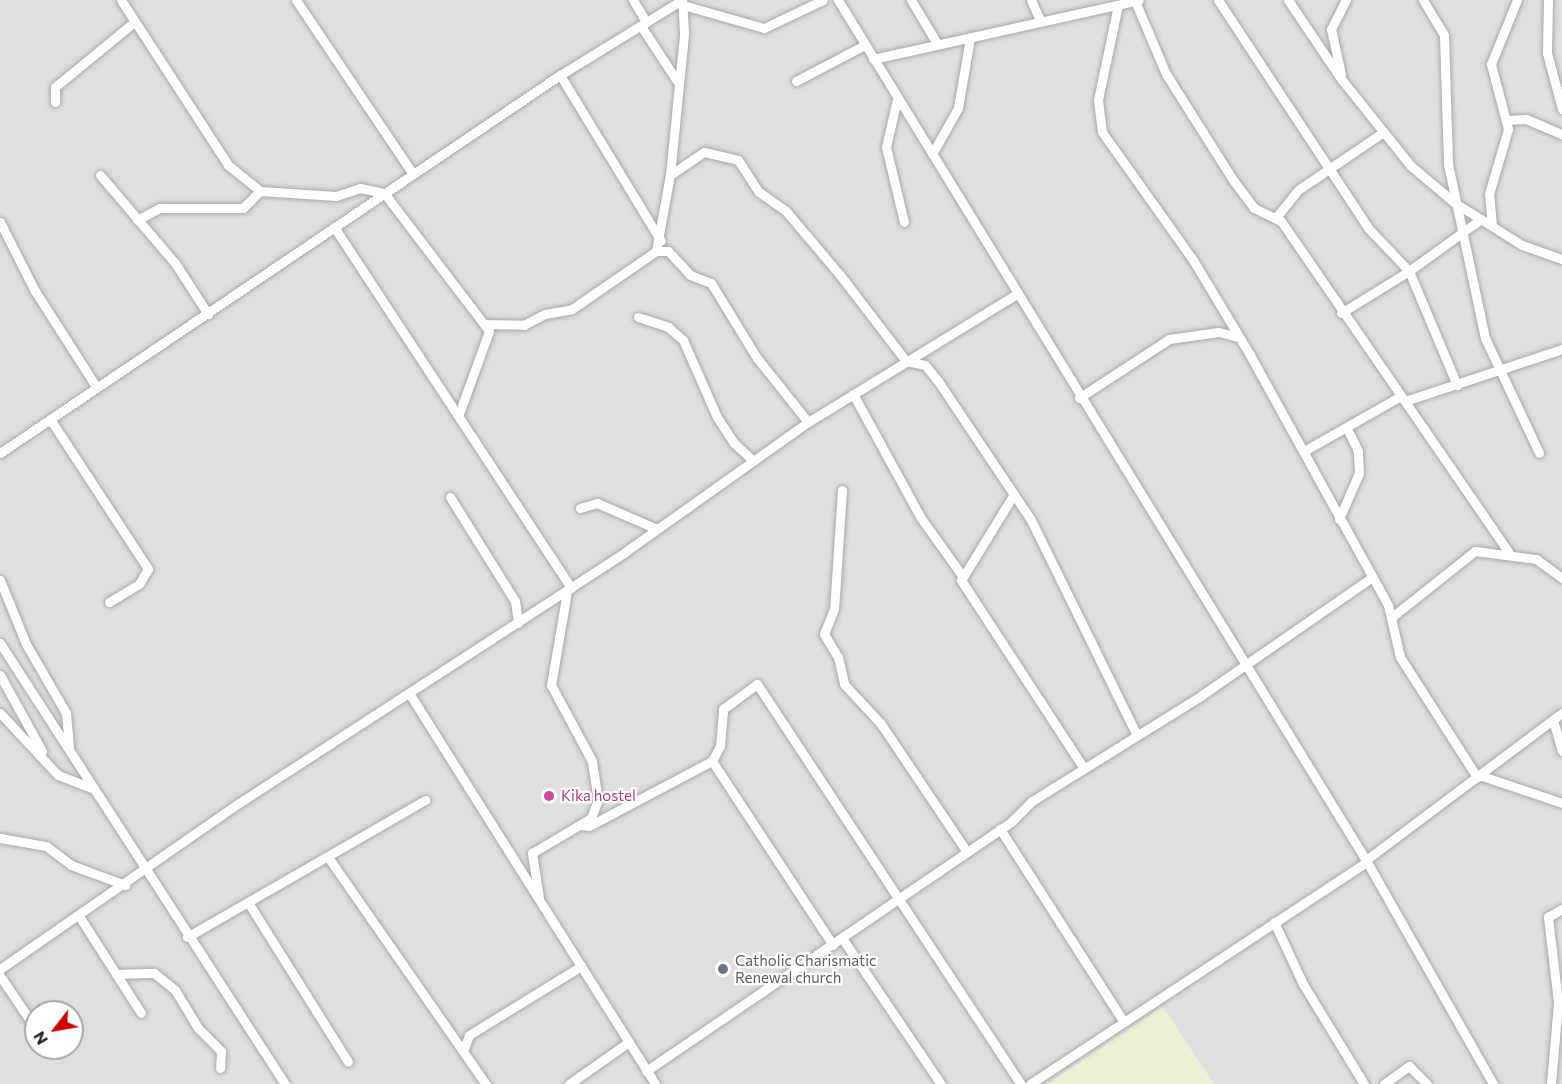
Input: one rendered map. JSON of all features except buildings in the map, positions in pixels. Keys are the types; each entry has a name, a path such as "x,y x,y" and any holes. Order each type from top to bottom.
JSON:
{"street":[{"path":"121,0 228,165 261,191 336,196 360,188 384,193 485,324 489,335 459,414"},
{"path":"296,0 413,174"},
{"path":"633,0 643,24 677,81"},
{"path":"0,453 95,385 208,314 560,75 682,2 764,28 824,0"},
{"path":"838,0 1015,295 1246,663 1366,861 1493,1084"},
{"path":"911,0 938,45"},
{"path":"1032,0 1041,22"},
{"path":"1218,0 1328,170 1375,237 1392,248 1409,271 1457,384"},
{"path":"1288,0 1342,80 1382,133 1438,190 1492,226 1562,259"},
{"path":"1342,80 1331,35 1346,0"},
{"path":"1423,0 1444,35 1448,164 1461,234 1485,338 1539,453"},
{"path":"1341,313 1409,271 1461,234 1479,217 1506,151 1507,120 1491,64 1517,0"},
{"path":"1548,0 1547,53 1562,109"},
{"path":"873,59 1133,1 1198,128 1254,208 1276,216 1508,551"},
{"path":"485,324 524,325 547,313 572,309 656,250 661,241 670,175 682,2"},
{"path":"1118,6 1098,100 1102,132 1193,260 1238,337 1304,451 1392,617 1391,633 1400,657 1478,776 1562,803"},
{"path":"55,102 55,87 134,22"},
{"path":"932,154 958,108 970,38"},
{"path":"796,81 865,45"},
{"path":"560,75 661,241"},
{"path":"897,99 886,147 904,222"},
{"path":"1507,120 1526,119 1562,134"},
{"path":"1276,216 1285,201 1382,133"},
{"path":"670,175 704,152 738,160 759,192 785,210 840,275 906,361 925,365 1014,494 1077,609 1136,733"},
{"path":"1438,190 1448,164"},
{"path":"100,175 208,314"},
{"path":"137,220 160,208 243,208 261,191"},
{"path":"1489,194 1492,226"},
{"path":"0,222 3,234 95,385"},
{"path":"334,227 459,414 569,589 551,685 595,769 596,809 581,825 532,853 539,902"},
{"path":"656,250 668,251 690,275 711,283 757,358 808,422"},
{"path":"0,969 125,885 142,868 569,589 808,422 1015,295"},
{"path":"638,317 668,327 683,340 717,417 752,460"},
{"path":"1079,398 1169,339 1219,332 1238,337"},
{"path":"1304,451 1403,399 1500,372 1562,349"},
{"path":"853,394 921,518 961,574 963,586 1083,767"},
{"path":"50,419 148,569 139,584 109,602"},
{"path":"1339,519 1359,473 1358,451 1347,428"},
{"path":"842,490 834,609 824,634 838,657 844,684 880,724 966,852"},
{"path":"961,574 1014,494"},
{"path":"450,497 515,601 518,623"},
{"path":"580,508 597,503 657,529"},
{"path":"1392,617 1475,551 1508,551 1547,564 1562,578"},
{"path":"646,1071 1000,829 1083,767 1246,663 1371,578"},
{"path":"0,580 27,644 66,713 70,749"},
{"path":"0,643 70,749 142,868 285,1084"},
{"path":"0,675 50,766"},
{"path":"581,825 589,826 712,761 720,746 723,709 757,684 902,897 1021,1084"},
{"path":"409,693 581,966 626,1044 655,1084"},
{"path":"0,713 50,766 94,789"},
{"path":"1030,1084 1366,861 1562,713"},
{"path":"1553,720 1562,751"},
{"path":"712,761 832,945"},
{"path":"187,937 249,904 425,800"},
{"path":"1000,829 1124,1022"},
{"path":"0,838 46,846 71,865 125,885"},
{"path":"328,857 486,1084"},
{"path":"249,904 348,1062"},
{"path":"1551,1084 1558,1002 1548,917 1562,909"},
{"path":"79,916 141,1013"},
{"path":"1274,922 1303,984 1364,1084"},
{"path":"842,938 941,1084"},
{"path":"454,1036 469,1035 581,966"},
{"path":"116,974 154,973 175,990 198,1028 221,1051 220,1068"},
{"path":"0,975 24,1011"},
{"path":"463,1051 469,1035"},
{"path":"569,1084 626,1044"},
{"path":"1384,1084 1408,1066 1428,1084"}],"shaded area":[{"path":"0,0 1562,0 1562,1084 0,1084"}],"green space":[{"path":"1163,1007 1214,1084 1047,1084"}],"place":[{"name":"Kika hostel","path":"549,796"},
{"name":"Catholic Charismatic Renewal church","path":"723,969"}]}
